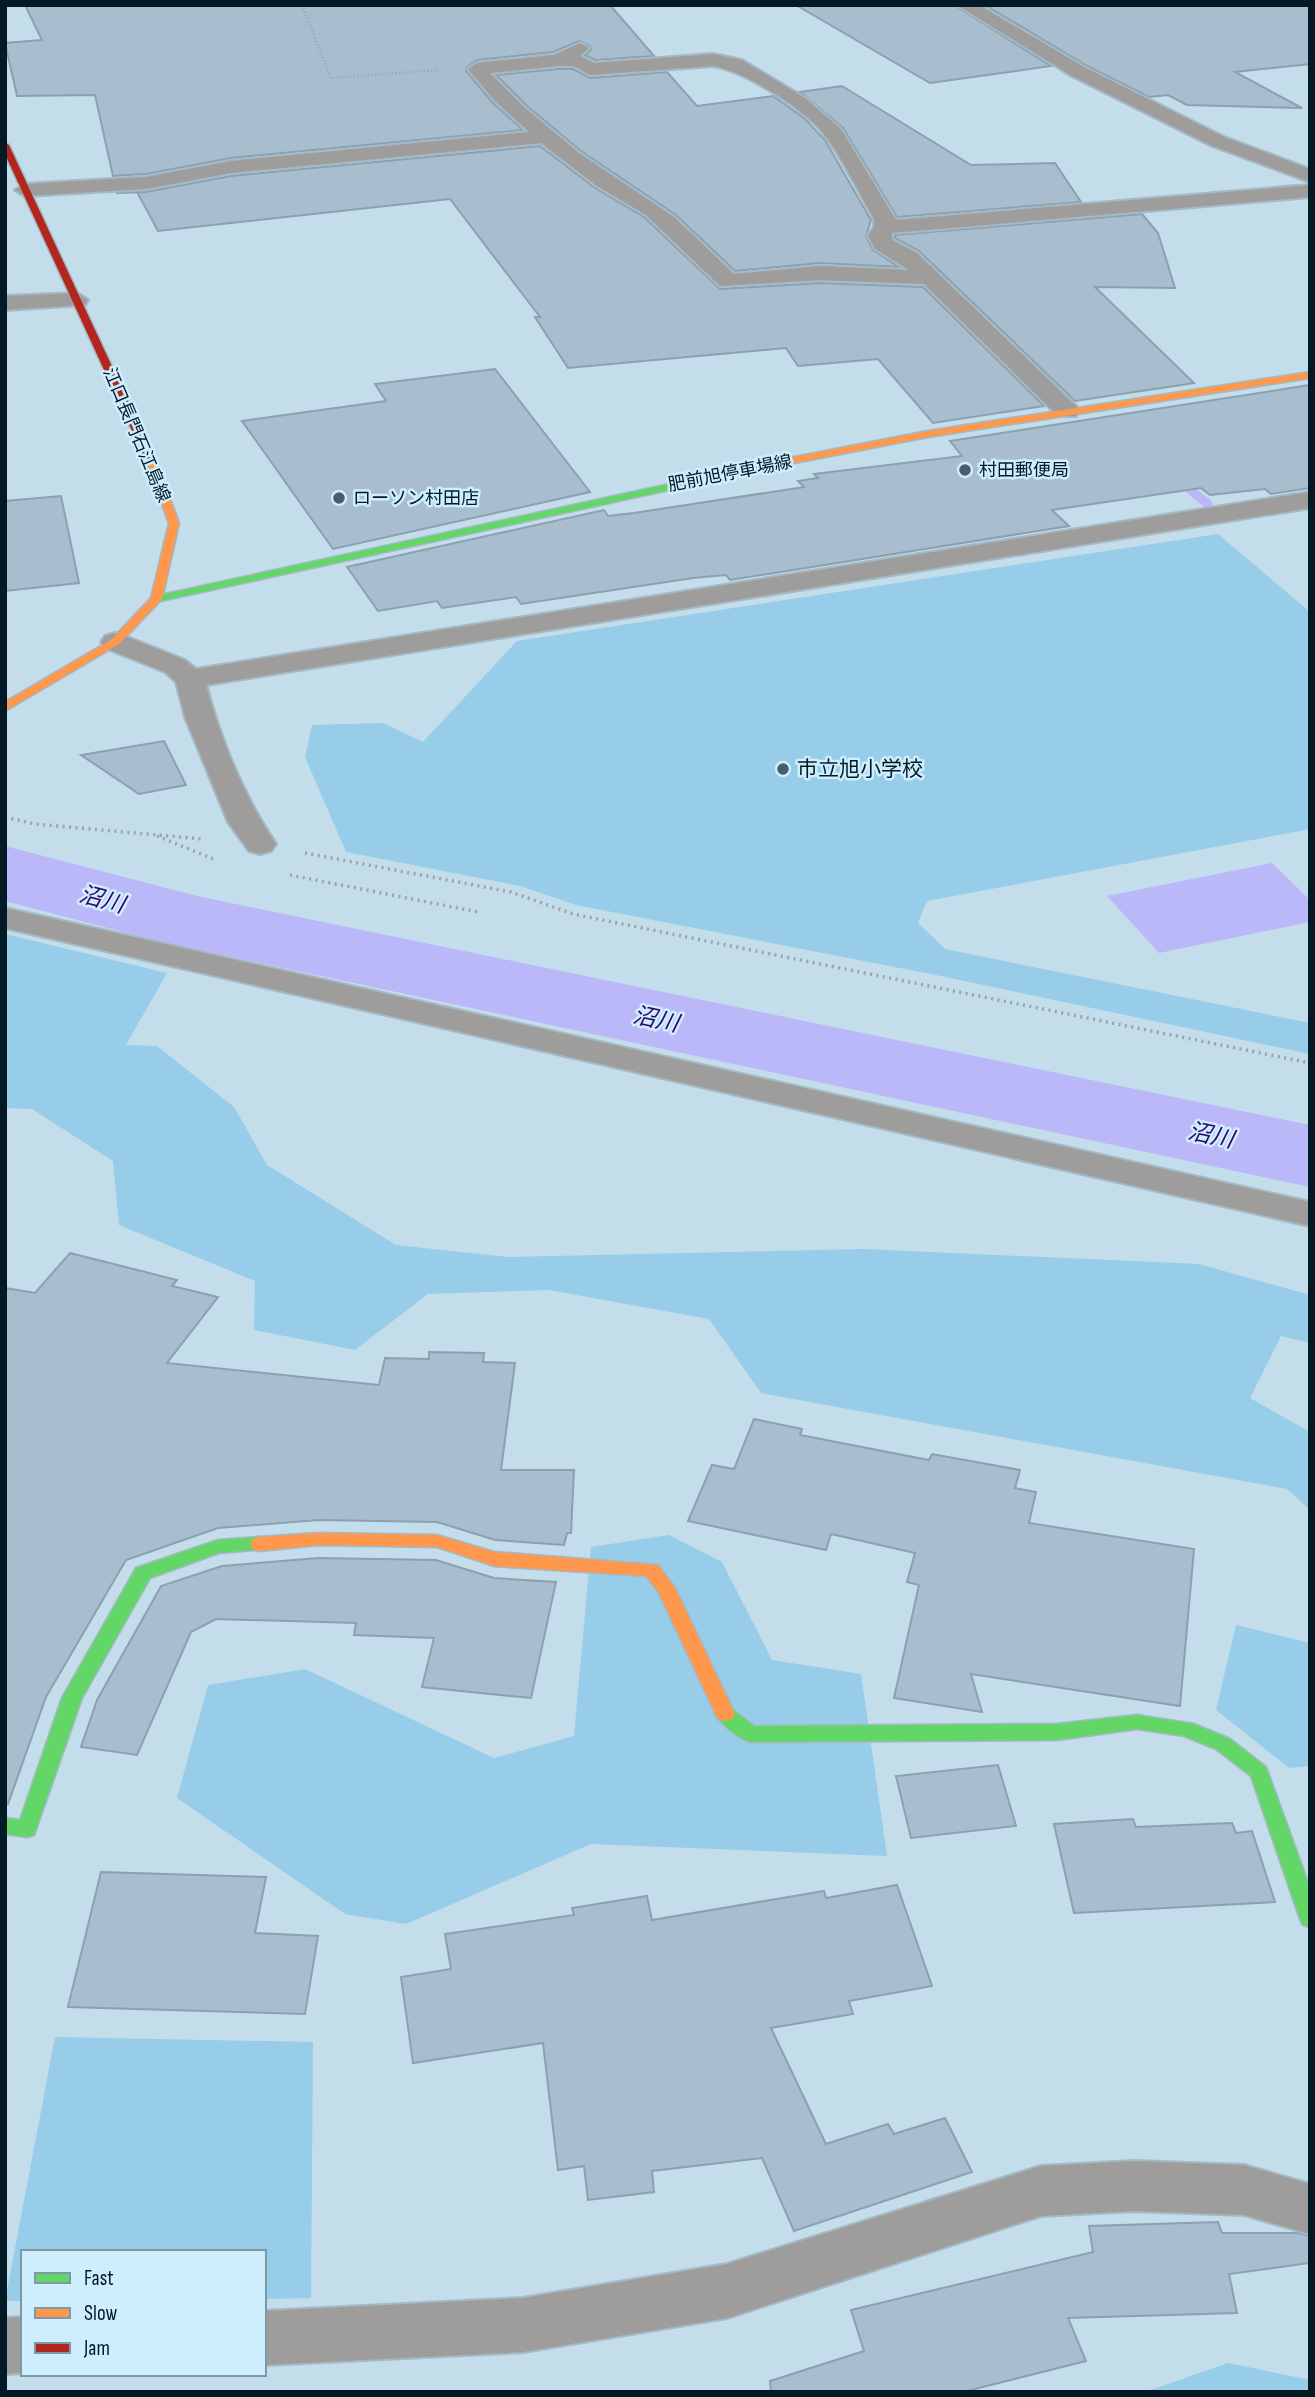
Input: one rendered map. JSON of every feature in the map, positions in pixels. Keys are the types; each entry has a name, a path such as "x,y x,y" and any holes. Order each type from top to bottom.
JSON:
{"main road":[{"name":"江口長門石江島線","path":"5,145 152,463 174,523 156,599"},
{"name":"肥前旭停車場線","path":"156,599 710,476 1067,411 1310,374"},
{"path":"5,707 115,642 156,599"},
{"path":"5,1826 27,1829 72,1698 143,1573 218,1547 319,1539 437,1541 494,1559 651,1570 666,1588 721,1711 750,1734 1057,1732 1137,1722 1187,1729 1223,1744 1259,1772 1310,1919"}],"street":[{"path":"970,7 1004,5"},
{"path":"970,7 1079,72 1217,141 1310,176"},
{"path":"558,60 580,48 575,34"},
{"path":"477,69 558,60 579,61 590,69 713,60 735,64 747,74 799,102 834,133 885,219 885,227 879,235 883,244 909,258 1067,411"},
{"path":"477,69 487,82 604,182 626,192 701,252 728,281 820,273 929,278"},
{"path":"25,190 146,183 231,167 549,136"},
{"path":"885,227 1310,191"},
{"path":"5,303 77,300"},
{"path":"190,679 1310,500"},
{"path":"115,642 175,666 190,679 200,717 244,822 260,844"},
{"path":"5,918 1310,1214"},
{"path":"266,2338 523,2325 727,2291 1041,2191 1134,2186 1244,2190 1310,2209"}],"path":[{"path":"302,5 331,78 477,69"},
{"path":"5,817 36,824 260,844 511,892 573,914 1310,1063"},
{"path":"153,834 208,859 222,861"},
{"path":"289,875 478,912"}],"shaded area":[{"name":"市立旭小学校","path":"1218,534 1310,612 1310,829 927,901 918,923 945,949 1310,1023 1310,1054 936,975 576,905 520,886 346,852 305,757 312,725 383,723 423,742 517,641"},
{"path":"1272,863 1310,900 1310,922 1159,953 1107,896"},
{"path":"5,934 167,973 126,1045 157,1046 234,1107 267,1165 396,1245 508,1257 864,1249 1199,1264 1310,1295 1310,1343 1281,1336 1250,1398 1310,1432 1310,1510 1287,1489 761,1393 709,1319 549,1290 428,1294 355,1350 254,1330 255,1281 119,1225 113,1161 32,1109 5,1108"},
{"path":"669,1535 722,1562 772,1660 861,1674 887,1856 591,1844 406,1924 345,1914 177,1798 208,1685 305,1669 494,1758 574,1736 591,1547"},
{"path":"1236,1625 1310,1643 1310,1766 1289,1768 1216,1710"},
{"path":"55,2037 313,2042 311,2298 266,2299 266,2250 21,2250 21,2301 5,2301"},
{"path":"1228,2363 1310,2380 1310,2392 1145,2392"}],"building":[{"path":"25,5 610,5 654,56 595,60 585,55 591,50 590,46 579,41 553,52 477,60 467,67 466,71 493,103 523,130 231,158 146,174 113,176 95,95 17,96 5,43 42,40"},
{"path":"796,5 954,5 1051,66 930,83"},
{"path":"985,5 1310,5 1310,64 1235,72 1302,108 1187,105 1168,95 1149,97 1087,66"},
{"path":"573,69 590,78 667,72 697,106 773,96 804,118 825,140 871,220 866,236 873,250 899,267 820,263 735,271 676,215 581,151 527,106 496,75"},
{"path":"842,86 971,165 1055,163 1081,202 897,217 843,128 800,92"},
{"path":"540,146 595,188 644,217 720,289 820,283 923,287 1044,406 933,423 878,359 798,366 786,348 568,368 535,317 540,317 450,199 158,231 137,192 231,176"},
{"path":"1142,214 1158,233 1175,288 1095,287 1194,383 1075,401 919,251 895,238 895,235"},
{"path":"495,369 590,492 333,549 242,421 386,401 375,384"},
{"path":"1310,385 1310,488 1271,494 1265,489 1210,495 1201,488 1052,510 1069,526 730,580 726,575 693,578 521,604 516,597 442,608 437,601 378,611 347,567 604,510 608,516 634,513 804,487 798,481 818,478 814,474 962,456 950,441"},
{"path":"61,496 79,583 5,591 5,501"},
{"path":"164,741 186,785 139,794 81,755"},
{"path":"70,1253 177,1280 172,1286 218,1297 167,1363 379,1385 385,1358 429,1359 429,1352 484,1353 483,1362 515,1363 501,1470 574,1470 571,1533 567,1533 564,1545 495,1540 437,1522 319,1520 218,1528 126,1560 46,1697 8,1804 5,1803 5,1288 35,1293"},
{"path":"754,1419 802,1429 800,1435 929,1460 932,1454 1020,1470 1015,1488 1036,1492 1029,1523 1194,1549 1180,1706 971,1674 982,1712 894,1698 919,1585 907,1582 915,1553 831,1534 826,1550 688,1521 712,1465 734,1469"},
{"path":"319,1558 436,1560 494,1578 556,1582 531,1698 422,1687 434,1638 354,1635 356,1623 216,1619 191,1632 137,1755 81,1747 97,1700 161,1586 222,1566"},
{"path":"998,1765 1016,1826 911,1838 896,1776"},
{"path":"1133,1819 1136,1827 1232,1823 1236,1833 1252,1831 1275,1902 1074,1913 1054,1824"},
{"path":"101,1872 266,1877 255,1933 318,1936 305,2014 68,2007"},
{"path":"897,1885 932,1986 849,2001 853,2014 771,2028 826,2144 888,2124 894,2134 945,2118 972,2172 794,2231 762,2158 652,2171 654,2192 588,2200 584,2166 558,2170 543,2043 413,2063 401,1977 451,1969 445,1934 574,1915 572,1908 647,1896 652,1920 824,1891 826,1898"},
{"path":"1218,2222 1222,2233 1298,2233 1310,2236 1310,2263 1229,2274 1237,2313 1068,2318 1086,2361 963,2392 771,2392 770,2381 864,2351 851,2310 1093,2252 1089,2226"}],"waterway":[{"path":"924,285 1043,404"},
{"path":"1172,475 1208,504"},
{"name":"沼川","path":"5,873 189,922 1310,1156"}],"traffic: fast":[{"path":"156,599 784,462"},
{"path":"5,1826 27,1829 72,1698 143,1573 218,1547 259,1544"},
{"path":"725,1714 750,1734 1057,1732 1137,1722 1187,1729 1223,1744 1259,1772 1310,1919"}],"traffic: slow":[{"path":"784,462 928,434 1310,375"},
{"path":"5,707 115,642 156,599 174,523 150,459"},
{"path":"259,1544 319,1539 437,1541 494,1559 651,1570 666,1588 725,1714"}],"traffic: jam":[{"path":"5,145 150,459"}],"place":[{"name":"村田郵便局","path":"965,470"},
{"name":"ローソン村田店","path":"339,498"},
{"name":"市立旭小学校","path":"783,769"}]}
